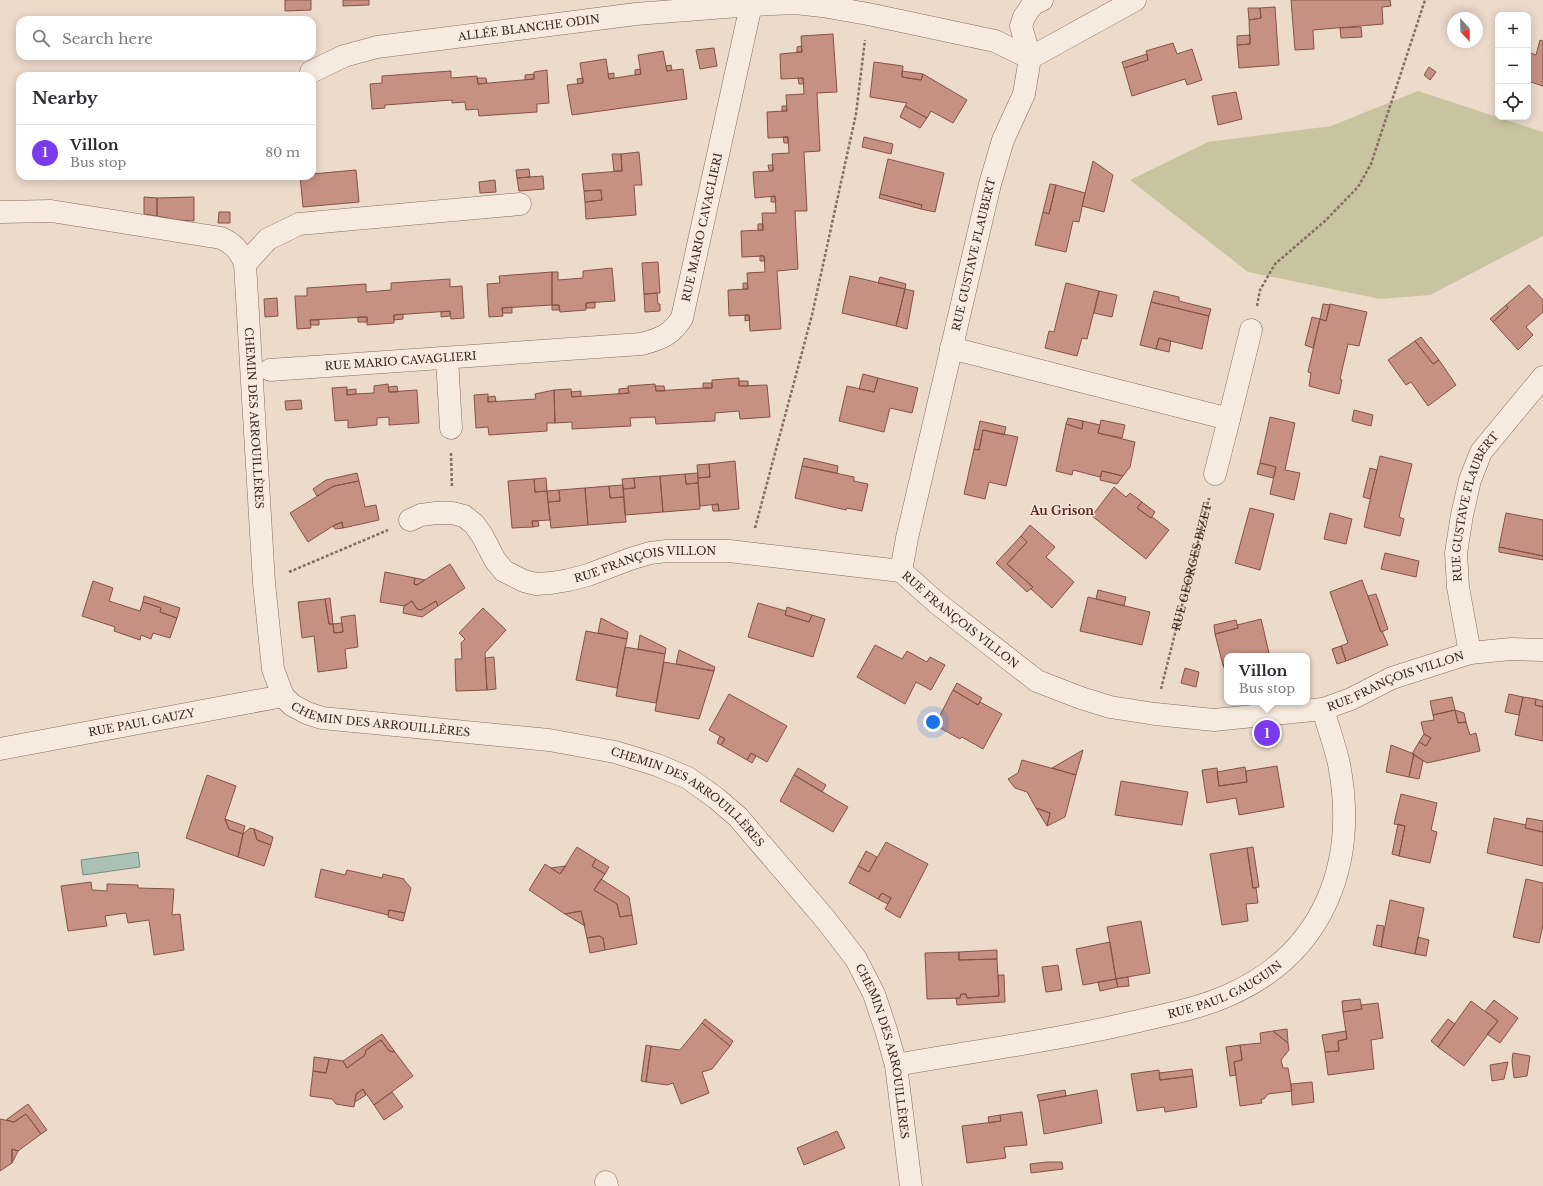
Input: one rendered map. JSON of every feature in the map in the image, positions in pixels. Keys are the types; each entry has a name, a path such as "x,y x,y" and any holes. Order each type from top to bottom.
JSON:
{"street":[{"path":"1030,58 1021,26 1024,17 1033,4 1042,0"},
{"path":"1030,58 1135,0"},
{"path":"751,5 795,3 868,14 995,41 1030,58"},
{"name":"ALLÉE BLANCHE ODIN","path":"311,72 344,56 377,47 636,14 751,5"},
{"name":"RUE MARIO CAVAGLIERI","path":"270,370 642,344 667,336 682,318 751,5"},
{"name":"RUE GUSTAVE FLAUBERT","path":"901,571 907,538 990,184 1003,140 1024,94 1030,58"},
{"path":"245,264 268,239 300,224 520,204"},
{"name":"CHEMIN DES ARROUILLÈRES","path":"0,212 50,210 221,238 237,248 242,255 245,264 264,583 273,669 283,696 292,705 322,718 549,740 614,752 657,765 688,778 716,798 738,816 826,920 856,959 874,994 896,1065 911,1186"},
{"path":"1215,474 1251,330"},
{"path":"951,348 1229,419"},
{"path":"447,358 451,428"},
{"name":"RUE GUSTAVE FLAUBERT","path":"1470,653 1458,587 1456,552 1470,480 1481,452 1543,377"},
{"name":"RUE FRANÇOIS VILLON","path":"410,520 421,515 436,513 452,513 464,516 474,524 482,535 495,560 504,571 524,581 536,584 568,580 650,553 692,550 728,551 901,571 937,603 1037,682 1110,707 1154,714 1214,720 1323,709 1351,699 1392,678 1470,653 1511,649 1543,650"},
{"name":"RUE PAUL GAUZY","path":"0,750 283,696"},
{"name":"RUE PAUL GAUGUIN","path":"896,1065 1098,1030 1190,1009 1228,996 1276,968 1308,935 1323,912 1341,855 1344,831 1343,798 1339,764 1323,709"}],"path":[{"path":"1260,290 1275,264 1325,221 1358,187 1371,164 1425,0"},
{"path":"749,554 812,315 856,114 868,14"},
{"path":"451,428 452,513"},
{"name":"RUE GEORGES BIZET","path":"1154,714 1215,474"},
{"path":"264,583 410,520"}],"shaded area":[{"path":"1418,91 1495,116 1495,120 1506,120 1543,132 1543,236 1430,295 1380,299 1248,272 1130,180 1208,142 1331,126"},
{"path":"138,852 140,867 83,875 81,860"}],"building":[{"path":"285,0 311,0 311,10 285,11"},
{"path":"343,0 369,0 369,5 343,6"},
{"path":"1291,0 1390,0 1391,6 1382,7 1383,24 1313,30 1314,49 1295,50"},
{"path":"1275,7 1279,65 1239,68 1237,45 1250,44 1249,20 1261,18 1260,8"},
{"path":"1248,8 1260,8 1261,18 1249,20"},
{"path":"1361,27 1362,37 1341,38 1340,28"},
{"path":"833,34 837,92 817,93 820,151 804,152 807,211 795,211 798,269 777,271 781,329 750,331 749,315 729,316 728,290 748,289 747,273 765,272 764,256 742,257 741,231 763,230 762,213 776,213 775,196 755,198 753,172 773,171 772,154 789,153 788,137 768,138 767,112 787,111 786,95 804,94 803,78 781,79 780,54 802,52 801,36"},
{"path":"1250,35 1250,44 1237,45 1237,36"},
{"path":"1540,40 1543,41 1543,86 1531,82 1531,53 1536,55"},
{"path":"1173,43 1177,54 1192,49 1202,80 1187,85 1185,79 1132,96 1124,68 1148,60 1146,51"},
{"path":"801,46 802,52 797,52 797,47"},
{"path":"714,48 717,66 700,69 696,50"},
{"path":"663,51 667,71 683,69 687,99 572,115 567,85 583,83 580,63 606,59 609,79 641,74 638,55"},
{"path":"1147,54 1148,60 1124,68 1122,62"},
{"path":"874,62 903,66 902,77 921,80 923,74 967,100 953,123 931,111 927,118 905,106 907,103 870,97"},
{"path":"671,65 672,70 667,71 666,66"},
{"path":"1429,67 1436,72 1430,80 1424,75"},
{"path":"640,69 641,74 635,75 635,70"},
{"path":"547,70 549,103 537,104 537,112 479,116 478,109 466,110 465,102 452,103 452,100 385,105 385,108 372,109 370,84 382,83 382,76 451,71 451,78 477,76 478,84 534,79 534,72"},
{"path":"902,71 923,74 921,80 902,77"},
{"path":"614,73 614,78 609,79 608,74"},
{"path":"534,74 534,79 525,80 525,75"},
{"path":"477,78 486,78 487,83 478,84"},
{"path":"583,78 583,83 578,84 577,79"},
{"path":"798,78 803,78 804,84 799,84"},
{"path":"1236,92 1242,119 1218,125 1212,96"},
{"path":"782,106 786,106 787,111 782,111"},
{"path":"905,106 927,118 920,128 900,117"},
{"path":"783,137 788,137 788,143 784,143"},
{"path":"864,137 893,144 891,154 862,147"},
{"path":"639,152 642,185 634,185 636,215 586,219 585,202 602,200 601,190 584,191 582,174 622,171 621,154"},
{"path":"612,154 621,154 622,171 614,171"},
{"path":"888,159 944,173 935,212 921,209 922,205 880,194"},
{"path":"1093,161 1113,175 1104,212 1082,206"},
{"path":"768,165 773,165 773,171 769,170"},
{"path":"529,169 530,177 517,178 516,170"},
{"path":"356,170 359,202 303,207 300,180 316,180 316,174"},
{"path":"543,176 544,189 519,191 517,178"},
{"path":"495,180 496,192 480,193 479,182"},
{"path":"1050,184 1056,185 1049,214 1043,212"},
{"path":"1056,185 1085,193 1079,222 1073,221 1066,252 1035,245 1043,212 1049,214"},
{"path":"601,190 602,200 585,202 584,191"},
{"path":"880,194 922,205 921,209 879,198"},
{"path":"775,196 776,202 771,202 771,197"},
{"path":"144,197 157,198 157,216 144,214"},
{"path":"194,197 194,221 177,220 157,216 157,198"},
{"path":"219,212 230,212 230,223 218,223"},
{"path":"758,224 763,224 763,230 758,230"},
{"path":"760,255 764,256 765,261 760,261"},
{"path":"658,262 660,293 644,294 642,263"},
{"path":"612,268 615,301 586,303 586,310 560,312 559,305 552,305 552,272 558,272 558,280 583,278 583,271"},
{"path":"552,272 552,305 502,308 503,316 489,317 487,284 500,283 499,276"},
{"path":"850,276 905,289 896,326 842,313"},
{"path":"880,277 906,284 905,289 878,283"},
{"path":"450,279 450,287 462,286 464,318 451,319 450,311 394,315 394,323 367,325 367,317 310,320 311,328 297,329 295,296 307,296 307,288 366,284 366,292 391,290 391,283"},
{"path":"743,283 747,283 748,289 743,289"},
{"path":"1066,283 1099,291 1087,339 1082,338 1077,356 1045,348 1049,331 1054,332"},
{"path":"1529,285 1543,300 1543,312 1526,327 1533,335 1518,350 1493,322 1508,308 1506,305"},
{"path":"905,289 914,291 907,329 896,326"},
{"path":"1099,291 1117,295 1112,317 1094,313"},
{"path":"1154,291 1179,297 1179,301 1211,309 1209,316 1151,302"},
{"path":"657,293 660,311 645,312 644,294"},
{"path":"277,298 278,316 265,317 264,299"},
{"path":"595,302 595,308 586,308 586,303"},
{"path":"1151,302 1209,316 1202,349 1159,338 1156,349 1140,345"},
{"path":"1323,304 1330,305 1326,321 1320,319"},
{"path":"1330,304 1367,312 1359,346 1348,344 1340,379 1342,380 1339,394 1309,386 1311,373 1308,372 1320,319 1326,321"},
{"path":"552,305 559,305 559,310 552,310"},
{"path":"1506,305 1508,308 1493,322 1490,319"},
{"path":"512,307 512,313 503,313 502,308"},
{"path":"450,311 450,316 441,317 441,312"},
{"path":"403,314 403,319 394,320 394,315"},
{"path":"745,315 749,315 750,320 745,321"},
{"path":"358,317 367,317 367,322 358,322"},
{"path":"1312,317 1320,319 1313,348 1305,345"},
{"path":"310,320 319,320 319,325 311,325"},
{"path":"1421,337 1439,360 1433,364 1415,341"},
{"path":"1159,338 1171,341 1169,352 1156,349"},
{"path":"1415,341 1433,364 1439,360 1456,385 1428,406 1411,382 1406,385 1388,360"},
{"path":"863,374 878,378 874,392 859,389"},
{"path":"739,378 739,386 767,385 770,417 740,419 739,411 715,413 715,421 656,424 655,417 630,418 631,426 572,429 572,422 555,423 554,390 571,389 572,397 629,393 628,386 655,384 656,391 712,388 712,380"},
{"path":"878,378 918,388 912,413 890,408 884,432 839,421 847,386 874,392"},
{"path":"739,381 748,381 748,386 739,386"},
{"path":"703,383 712,383 712,388 703,388"},
{"path":"388,384 389,392 417,390 419,423 389,425 389,417 377,418 377,425 348,428 348,420 335,421 332,388 347,387 347,395 374,393 374,386"},
{"path":"397,386 398,392 389,392 388,387"},
{"path":"655,386 664,386 665,391 656,391"},
{"path":"628,388 629,393 619,394 619,389"},
{"path":"356,389 356,394 347,395 347,390"},
{"path":"554,390 555,423 547,423 547,431 489,435 488,427 476,428 474,395 488,394 488,402 536,399 535,394"},
{"path":"581,391 581,396 572,397 571,392"},
{"path":"495,396 496,401 488,402 488,397"},
{"path":"301,400 302,409 286,410 285,401"},
{"path":"1354,410 1373,415 1371,426 1352,421"},
{"path":"1270,417 1295,423 1285,470 1300,473 1294,500 1270,494 1276,467 1260,463"},
{"path":"1068,418 1083,421 1082,429 1066,424"},
{"path":"1101,420 1125,425 1122,438 1098,433"},
{"path":"980,421 1006,427 1004,435 983,430 979,450 974,449"},
{"path":"1083,421 1100,425 1098,433 1135,442 1130,467 1123,476 1102,471 1100,477 1073,470 1072,475 1056,471 1066,424 1082,429"},
{"path":"983,430 1018,437 1006,486 989,482 985,499 964,494 974,449 979,450"},
{"path":"1380,456 1412,464 1399,517 1404,519 1400,536 1364,527"},
{"path":"804,458 838,466 837,473 802,466"},
{"path":"735,461 739,509 719,511 718,504 700,506 698,478 710,477 709,464"},
{"path":"1260,463 1276,467 1273,478 1257,474"},
{"path":"709,464 710,477 698,478 697,465"},
{"path":"802,466 854,477 854,481 868,484 862,511 847,508 846,510 795,498"},
{"path":"1370,468 1377,470 1370,499 1363,497"},
{"path":"1102,471 1123,476 1117,484 1100,480"},
{"path":"357,473 359,481 334,486 317,496 313,489 326,480"},
{"path":"698,473 698,483 686,484 685,474"},
{"path":"685,474 686,484 698,483 700,509 663,512 660,476"},
{"path":"660,476 663,512 625,515 623,489 635,488 634,478"},
{"path":"546,478 547,491 535,492 534,479"},
{"path":"634,478 635,488 623,489 622,479"},
{"path":"534,479 535,492 547,491 550,520 532,521 533,527 512,528 508,481"},
{"path":"359,481 365,507 376,505 379,520 343,528 342,522 308,542 290,513 334,486"},
{"path":"623,485 624,497 610,498 609,486"},
{"path":"609,486 610,498 624,497 626,522 588,525 585,488"},
{"path":"1114,487 1126,497 1130,493 1142,502 1137,508 1169,530 1146,559 1092,516"},
{"path":"585,488 588,525 551,528 548,502 560,501 559,490"},
{"path":"559,490 560,501 548,502 547,491"},
{"path":"1142,502 1155,512 1151,518 1137,508"},
{"path":"718,504 719,511 713,511 712,505"},
{"path":"1250,508 1274,514 1260,570 1235,563"},
{"path":"1330,513 1352,519 1346,544 1324,539"},
{"path":"1506,513 1543,520 1543,556 1499,547"},
{"path":"532,521 538,521 539,526 533,527"},
{"path":"342,522 343,528 335,529 333,526"},
{"path":"1030,525 1055,547 1046,557 1074,582 1052,608 1031,589 1033,587 1007,564 1027,542 1021,536"},
{"path":"1021,536 1027,542 1007,564 1033,587 1027,592 996,563"},
{"path":"1499,547 1543,556 1543,560 1499,552"},
{"path":"1385,553 1419,561 1416,577 1381,569"},
{"path":"450,564 465,588 438,606 436,601 421,610 417,609 412,601 404,606 380,602 385,572 415,578 414,584 417,585"},
{"path":"415,578 425,580 417,585 414,584"},
{"path":"1362,580 1381,632 1382,631 1388,645 1346,661 1341,646 1348,643 1330,592"},
{"path":"93,581 113,588 109,601 140,611 143,602 161,608 160,612 177,618 170,638 153,633 151,639 141,635 140,640 114,631 115,627 82,616"},
{"path":"1098,590 1126,597 1124,606 1096,599"},
{"path":"1376,594 1388,629 1381,632 1368,596"},
{"path":"144,596 180,608 177,618 160,612 161,608 143,602"},
{"path":"1088,597 1150,612 1142,645 1080,631"},
{"path":"330,598 333,624 329,624 325,599"},
{"path":"325,599 329,624 333,624 334,633 343,632 341,617 355,615 358,647 345,649 347,668 318,672 314,636 302,638 298,602"},
{"path":"412,601 417,609 421,610 436,601 438,606 422,617 403,613 404,606"},
{"path":"758,603 786,611 785,615 809,622 812,615 825,619 813,657 748,637"},
{"path":"787,607 812,615 809,622 785,615"},
{"path":"483,608 506,630 485,653 487,690 456,691 455,659 462,659 461,643 465,639 459,633"},
{"path":"601,618 628,632 627,639 598,633"},
{"path":"1261,619 1269,653 1224,653 1223,665 1215,634 1238,628 1237,625"},
{"path":"1236,620 1238,628 1215,634 1214,625"},
{"path":"342,623 343,632 334,633 333,624"},
{"path":"586,631 627,639 617,688 576,680"},
{"path":"640,635 666,648 665,654 638,649"},
{"path":"875,645 902,659 907,651 927,662 930,657 945,665 931,690 916,682 905,704 857,677"},
{"path":"1341,646 1346,661 1337,664 1332,649"},
{"path":"625,647 665,654 656,703 616,696"},
{"path":"679,650 715,667 714,671 676,664"},
{"path":"494,657 496,689 487,690 485,658"},
{"path":"664,662 714,671 699,719 655,711"},
{"path":"1185,668 1199,672 1196,687 1181,683"},
{"path":"957,683 982,698 978,705 953,690"},
{"path":"953,690 978,705 980,702 1002,714 983,749 962,737 960,739 935,725"},
{"path":"729,694 787,726 767,762 751,753 747,760 721,745 725,739 709,730"},
{"path":"1509,694 1523,697 1519,715 1505,712"},
{"path":"1452,697 1455,710 1433,715 1430,701"},
{"path":"1523,697 1536,699 1535,705 1543,707 1543,741 1515,735"},
{"path":"1536,699 1543,701 1543,707 1535,705"},
{"path":"1455,710 1458,723 1466,722 1470,735 1476,733 1480,751 1427,763 1412,754 1419,742 1426,746 1431,738 1424,734 1421,722 1434,720 1433,715"},
{"path":"1455,710 1464,713 1466,722 1458,723"},
{"path":"1424,734 1431,738 1426,746 1419,742"},
{"path":"720,736 725,739 721,745 717,743"},
{"path":"1391,745 1414,754 1409,777 1386,772"},
{"path":"1083,750 1076,775 1052,768"},
{"path":"751,753 756,756 752,763 747,760"},
{"path":"1414,754 1423,761 1419,779 1409,777"},
{"path":"1022,760 1076,775 1065,817 1047,826 1050,813 1036,808 1027,792 1015,788 1008,779 1018,773"},
{"path":"1277,766 1284,807 1239,815 1236,798 1207,803 1202,770 1217,768 1219,786 1247,782 1246,771"},
{"path":"1245,767 1247,782 1219,786 1217,772"},
{"path":"798,768 826,785 822,792 794,775"},
{"path":"207,775 236,786 225,819 229,829 243,834 238,857 186,838"},
{"path":"794,775 848,807 833,832 780,801"},
{"path":"1121,781 1188,792 1182,825 1115,815"},
{"path":"1401,794 1437,803 1431,830 1437,832 1430,863 1399,856 1405,826 1394,824"},
{"path":"1036,808 1050,813 1047,826"},
{"path":"1494,818 1526,825 1525,828 1543,832 1543,866 1487,853"},
{"path":"1527,818 1543,821 1543,832 1525,828"},
{"path":"225,819 245,826 243,834 229,829"},
{"path":"1398,824 1405,826 1399,856 1392,854"},
{"path":"250,828 254,829 257,840 271,845 264,866 238,857 243,834"},
{"path":"254,829 273,837 271,845 257,840"},
{"path":"886,842 928,864 900,918 885,909 891,898 882,893 878,899 849,883 858,866 869,872"},
{"path":"577,847 596,859 592,866 605,874 594,890 617,904 620,917 632,915 637,944 605,950 603,938 599,936 587,938 581,911 565,914 529,890 545,864 560,874"},
{"path":"1253,847 1259,887 1253,888 1247,848"},
{"path":"1247,848 1253,888 1256,888 1258,903 1246,904 1248,921 1222,925 1210,854"},
{"path":"866,851 877,857 869,872 858,866"},
{"path":"596,859 609,867 605,874 592,866"},
{"path":"566,866 560,874 551,868"},
{"path":"321,869 345,875 347,870 382,878 383,874 404,879 411,888 405,913 389,910 388,915 315,897"},
{"path":"601,879 629,897 632,915 620,917 617,904 594,890"},
{"path":"1526,879 1543,883 1543,925 1539,943 1513,937"},
{"path":"91,882 92,890 107,891 107,884 138,885 138,888 174,889 172,915 180,914 184,950 154,955 149,920 128,923 126,913 105,916 107,926 68,931 61,886"},
{"path":"882,893 891,898 888,904 878,899"},
{"path":"1390,900 1424,908 1415,954 1381,947"},
{"path":"389,910 405,913 403,921 388,917"},
{"path":"581,911 585,926 565,914"},
{"path":"1141,921 1150,973 1116,979 1107,927"},
{"path":"1377,925 1384,926 1381,947 1373,945"},
{"path":"599,936 603,938 605,950 590,953 587,938"},
{"path":"1418,937 1429,940 1426,956 1415,954"},
{"path":"1110,942 1116,979 1083,985 1076,949"},
{"path":"997,950 997,959 959,960 959,952"},
{"path":"959,952 959,960 997,959 999,996 967,998 966,994 961,994 960,998 927,999 925,953"},
{"path":"1058,965 1062,990 1046,992 1042,967"},
{"path":"998,975 1004,975 1005,1002 957,1005 956,998 960,998 961,994 966,994 967,998 999,996"},
{"path":"1128,977 1129,986 1118,987 1116,979"},
{"path":"1116,979 1118,987 1100,991 1098,982"},
{"path":"1360,999 1362,1009 1343,1012 1342,1001"},
{"path":"1494,1000 1518,1018 1500,1043 1487,1034 1498,1021 1485,1011"},
{"path":"1471,1001 1498,1021 1464,1066 1438,1047"},
{"path":"1378,1003 1383,1038 1371,1040 1374,1069 1328,1075 1325,1052 1339,1051 1338,1041 1347,1039 1343,1012 1362,1009 1361,1005"},
{"path":"705,1019 733,1041 730,1046 702,1023"},
{"path":"1448,1019 1455,1024 1438,1047 1431,1041"},
{"path":"702,1023 730,1046 712,1069 702,1072 709,1093 681,1104 673,1083 667,1085 646,1082 651,1046 680,1050"},
{"path":"1287,1029 1288,1043 1273,1031"},
{"path":"1273,1031 1288,1043 1289,1050 1281,1060 1283,1068 1288,1068 1292,1091 1268,1094 1264,1099 1261,1099 1262,1103 1240,1106 1234,1062 1242,1060 1240,1045 1261,1043 1260,1033"},
{"path":"1346,1031 1347,1039 1338,1041 1339,1051 1325,1052 1322,1035"},
{"path":"382,1034 395,1052 389,1051 381,1040 366,1050 365,1055 347,1068 343,1061"},
{"path":"381,1040 389,1051 395,1052 413,1076 374,1105 363,1089 356,1094 354,1107 336,1104 332,1099 310,1096 313,1071 326,1073 329,1059 343,1061 347,1068 365,1055 366,1050"},
{"path":"646,1045 651,1046 646,1082 641,1081"},
{"path":"1240,1045 1242,1060 1234,1062 1236,1075 1230,1076 1226,1047"},
{"path":"1513,1053 1530,1056 1527,1076 1514,1078 1512,1061"},
{"path":"314,1057 329,1059 326,1073 313,1071"},
{"path":"1508,1062 1504,1079 1492,1081 1490,1065"},
{"path":"1192,1069 1193,1076 1160,1080 1159,1073"},
{"path":"1159,1070 1160,1080 1193,1076 1197,1107 1165,1112 1164,1107 1137,1111 1131,1074"},
{"path":"1312,1082 1314,1102 1292,1105 1291,1084"},
{"path":"363,1089 366,1095 355,1102 356,1094"},
{"path":"1065,1090 1066,1096 1039,1101 1037,1095"},
{"path":"1097,1090 1102,1123 1044,1134 1039,1101"},
{"path":"392,1092 403,1107 384,1120 374,1105"},
{"path":"28,1104 47,1130 41,1134 26,1114 14,1122 6,1120"},
{"path":"1022,1112 1027,1145 1004,1147 1006,1158 967,1163 962,1126 1001,1121 1000,1115"},
{"path":"26,1114 41,1134 18,1151 12,1149 12,1163 0,1171 0,1119 14,1122"},
{"path":"1000,1115 1001,1121 989,1123 988,1117"},
{"path":"837,1131 845,1148 804,1165 797,1148"},
{"path":"12,1149 18,1151 12,1163"},
{"path":"1062,1162 1063,1169 1031,1173 1030,1164"}],"place":[{"name":"Villon","path":"1267,733"}],"district":[{"name":"Au Grison","path":"1062,511"}]}
